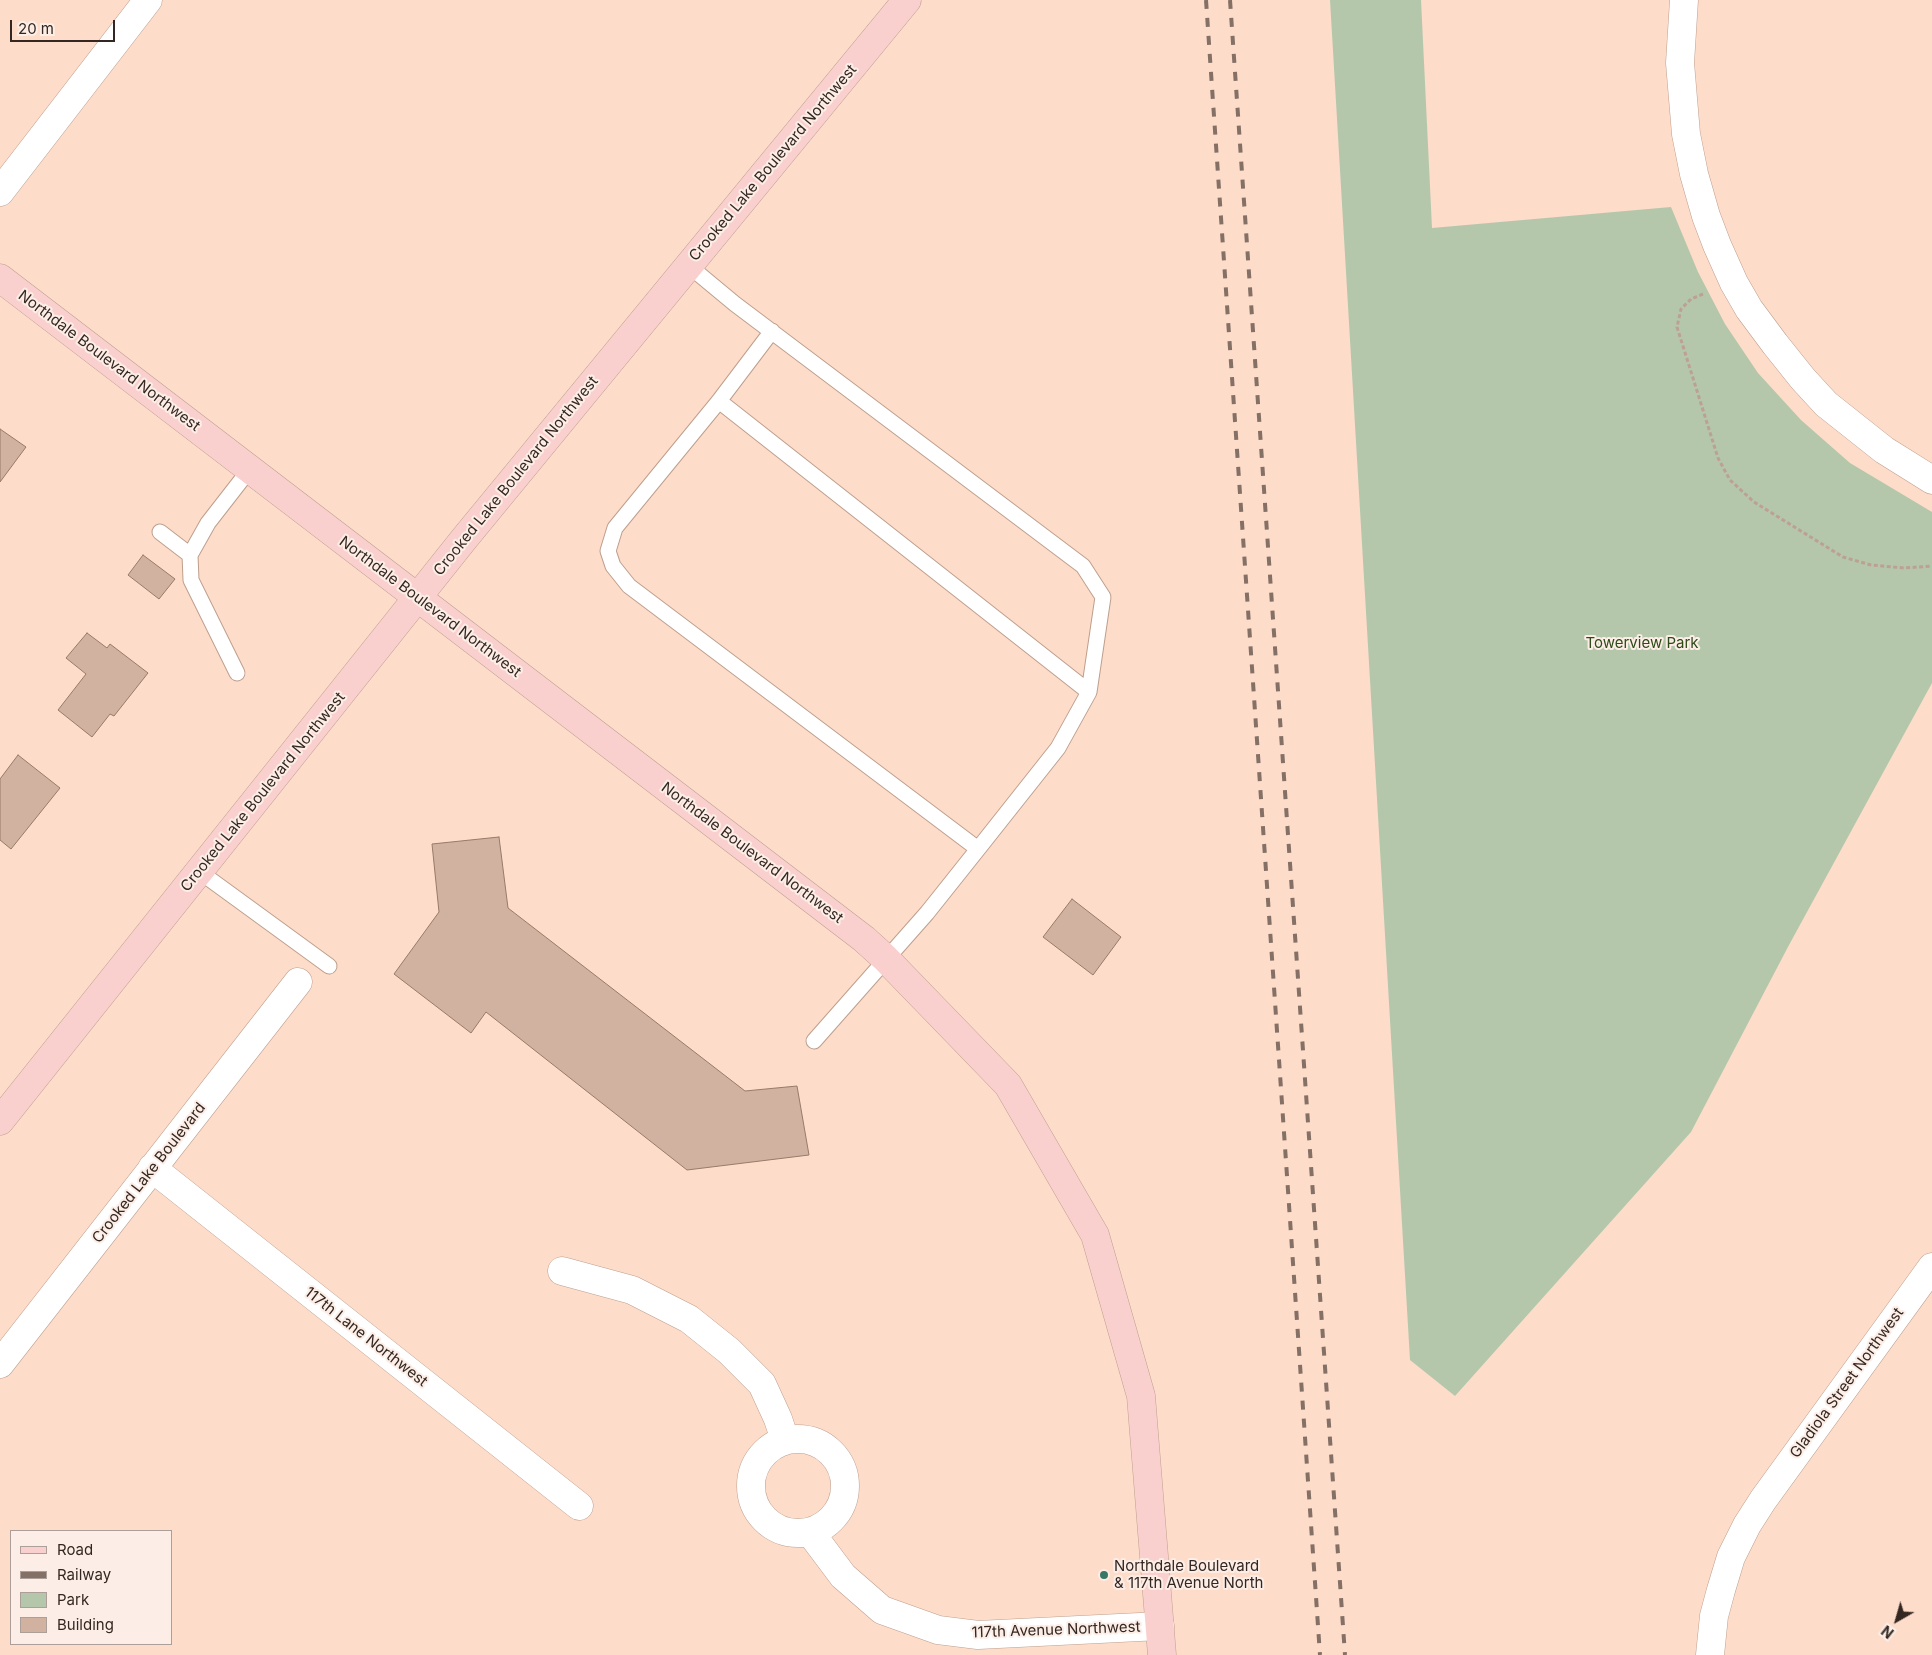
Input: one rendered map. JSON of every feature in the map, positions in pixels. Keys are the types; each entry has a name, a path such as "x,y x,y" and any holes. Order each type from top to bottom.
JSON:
{"street":[{"path":"0,192 148,0"},
{"name":"Crooked Lake Boulevard Northwest","path":"0,1121 464,539 688,264 907,0"},
{"path":"1684,0 1680,62 1683,108 1694,174 1706,216 1734,282 1774,344 1826,404 1884,450 1932,480"},
{"name":"Northdale Boulevard Northwest","path":"0,278 864,939 885,958 1008,1085 1095,1235 1140,1396 1162,1655"},
{"name":"Crooked Lake Boulevard","path":"2,1359 298,982"},
{"name":"117th Lane Northwest","path":"152,1168 579,1506"},
{"name":"Gladiola Street Northwest","path":"1710,1655 1714,1616 1731,1557 1747,1525 1763,1500 1932,1267"},
{"path":"562,1271 632,1290 689,1319 729,1351 762,1384 778,1419 785,1440"},
{"path":"803,1438 821,1444 835,1457 844,1474 845,1492 840,1510 827,1524 810,1532 792,1534 774,1528 760,1516 751,1499 750,1480 756,1462 768,1448 785,1440 803,1438"},
{"name":"117th Avenue Northwest","path":"810,1532 843,1576 882,1610 938,1630 978,1635 1160,1626"}],"lane":[{"path":"688,264 735,304 1083,566 1103,598 1089,692 1058,748 927,913 885,958 814,1041"},
{"path":"772,332 615,528 608,551 612,566 628,586 978,848"},
{"path":"718,401 1089,692"},
{"path":"237,673 192,580 190,555 208,523 250,469"},
{"path":"160,532 190,555"},
{"path":"200,872 329,966"}],"path":[{"path":"1734,282 1691,299 1682,309 1676,327 1718,458 1730,480 1754,502 1842,556 1871,565 1904,568 1932,566"}],"green space":[{"name":"Towerview Park","path":"1330,0 1421,0 1432,228 1671,207 1698,272 1725,324 1758,373 1801,420 1850,463 1932,512 1932,683 1789,945 1691,1132 1455,1396 1410,1360"}],"building":[{"path":"0,429 26,447 0,482"},
{"path":"143,555 175,579 159,599 128,575"},
{"path":"87,633 107,648 110,644 148,673 114,716 110,714 92,737 58,710 86,674 66,658"},
{"path":"18,755 60,788 11,849 0,840 0,779"},
{"path":"499,837 508,908 745,1091 797,1086 809,1155 687,1170 486,1012 471,1033 394,974 439,912 432,844"},
{"path":"1072,899 1121,937 1093,975 1043,937"}],"railway":[{"path":"1206,0 1320,1655"},
{"path":"1230,0 1345,1655"}],"place":[{"name":"Northdale Boulevard & 117th Avenue North","path":"1104,1575"}]}
